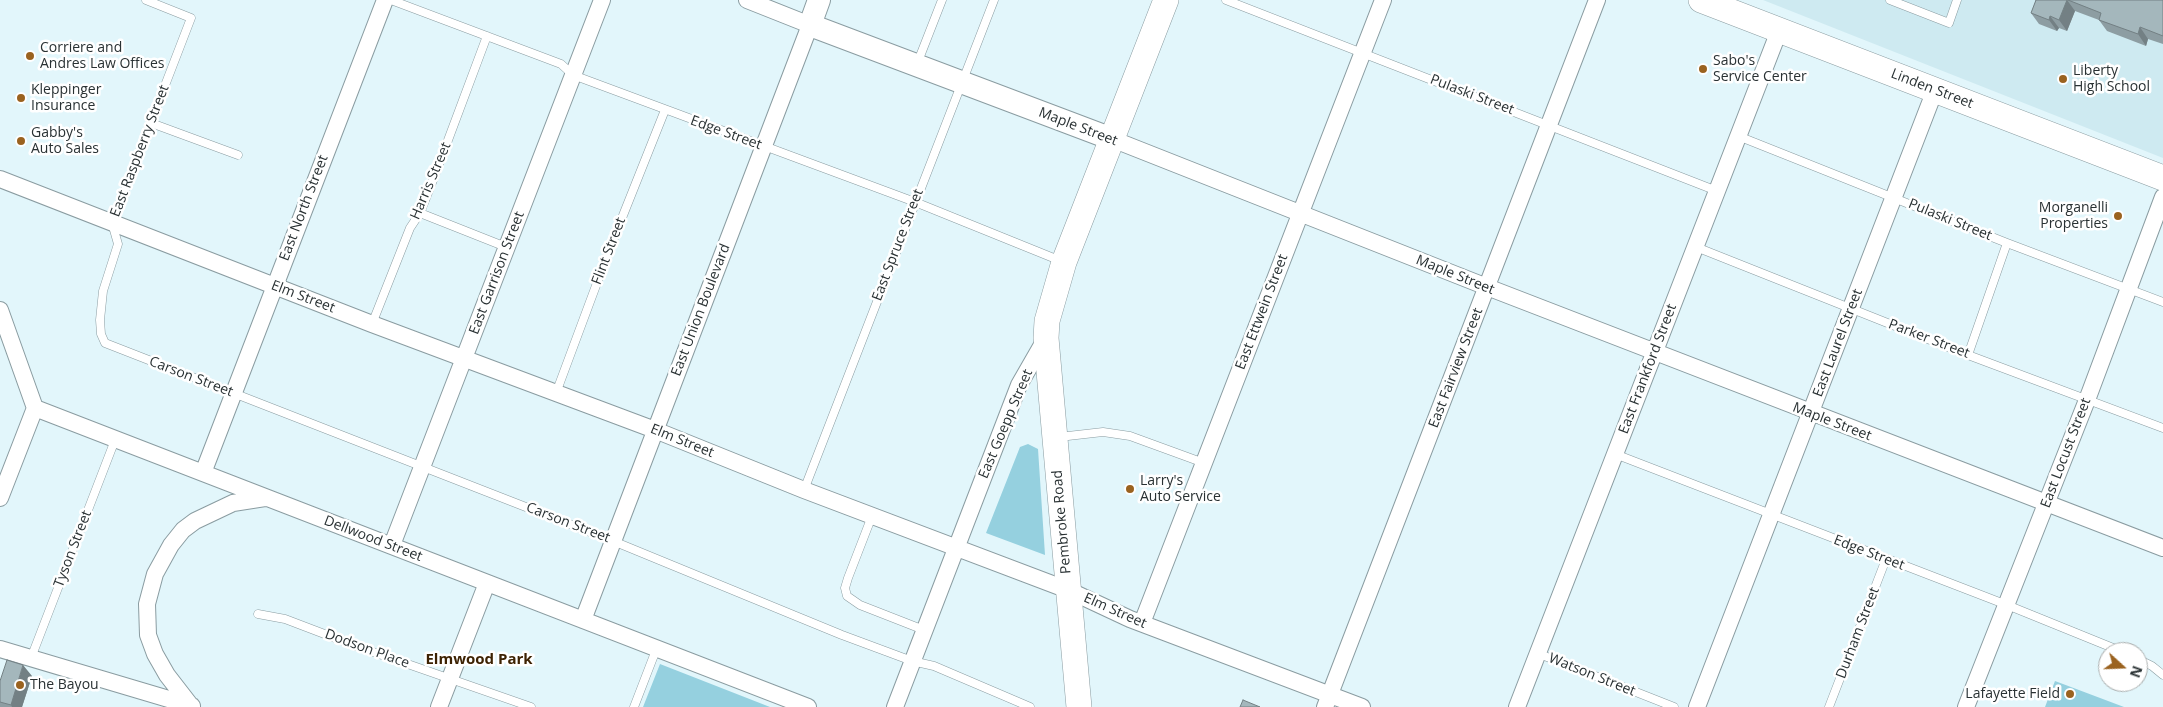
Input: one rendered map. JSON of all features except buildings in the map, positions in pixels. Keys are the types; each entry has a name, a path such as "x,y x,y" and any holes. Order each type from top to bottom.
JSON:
{"main road":[{"name":"East Goepp Street","path":"1046,338 1050,304 1064,262 1166,0"},
{"name":"Linden Street","path":"1701,0 2163,178"},
{"name":"Pembroke Road","path":"1046,338 1079,707"}],"street":[{"name":"East North Street","path":"203,473 385,0"},
{"name":"East Garrison Street","path":"392,546 602,0"},
{"name":"Maple Street","path":"747,0 916,66 1112,139 1487,288 2163,548"},
{"name":"East Union Boulevard","path":"584,620 819,0"},
{"name":"East Ettwein Street","path":"1142,623 1383,0"},
{"name":"East Fairview Street","path":"1327,701 1597,0"},
{"name":"East Frankford Street","path":"1517,707 1779,31"},
{"name":"East Laurel Street","path":"1697,707 1935,90"},
{"name":"Elm Street","path":"0,179 372,324 655,430 804,490 1068,590 1327,701 1362,707"},
{"name":"East Locust Street","path":"1966,707 2130,289 2163,197"},
{"path":"0,310 35,408 0,498"},
{"name":"East Goepp Street","path":"895,707 1019,385 1046,338"},
{"name":"Dellwood Street","path":"35,408 806,707"},
{"path":"193,707 166,675 148,635 147,604 155,574 171,545 183,530 195,521 234,503 265,498"},
{"path":"439,707 487,583"},
{"path":"0,649 193,707"}],"lane":[{"name":"East Raspberry Street","path":"105,343 101,334 100,320 103,291 118,244 112,223 191,18 146,0"},
{"name":"Edge Street","path":"391,0 562,64 572,75 914,202 1064,262"},
{"path":"916,66 942,0"},
{"name":"East Spruce Street","path":"804,490 914,202 994,0"},
{"name":"Pulaski Street","path":"1226,0 1717,191"},
{"path":"1890,0 1949,23 1957,0"},
{"name":"Harris Street","path":"372,324 410,228 420,213 487,36"},
{"name":"Flint Street","path":"556,393 610,248 665,110"},
{"path":"151,123 238,155"},
{"name":"Pulaski Street","path":"1738,136 2007,243 2163,302"},
{"path":"420,213 506,247"},
{"path":"1968,355 2007,243"},
{"name":"Parker Street","path":"1696,247 1968,355 2163,428"},
{"name":"Carson Street","path":"105,343 613,541 842,635 912,661 934,666 1030,707"},
{"path":"1054,438 1103,432 1130,436 1204,463"},
{"name":"Tyson Street","path":"31,658 115,440"},
{"name":"Edge Street","path":"1615,454 2098,642"},
{"path":"872,516 848,578 845,588 847,596 860,605 924,630"},
{"name":"Durham Street","path":"1829,707 1886,559"},
{"name":"Dodson Place","path":"258,614 285,619 356,646 531,707"},
{"path":"634,707 656,650"},
{"name":"Watson Street","path":"1537,653 1674,707"},
{"path":"2148,664 2163,675"}],"shaded area":[{"name":"Liberty High School","path":"1763,0 2163,0 2163,158"},
{"path":"1028,444 1038,449 1045,555 986,533 1020,447"},
{"path":"660,664 770,707 643,707"},
{"name":"Lafayette Field","path":"2055,681 2124,707 2045,707"}],"place":[{"name":"Corriere and Andres Law Offices","path":"30,56"},
{"name":"Sabo's Service Center","path":"1703,69"},
{"name":"Liberty High School","path":"2063,79"},
{"name":"Kleppinger Insurance","path":"21,98"},
{"name":"Gabby's Auto Sales","path":"21,141"},
{"name":"Morganelli Properties","path":"2118,216"},
{"name":"Larry's Auto Service","path":"1130,489"},
{"name":"The Bayou","path":"20,685"},
{"name":"Lafayette Field","path":"2070,694"}],"district":[{"name":"Elmwood Park","path":"479,660"}]}
